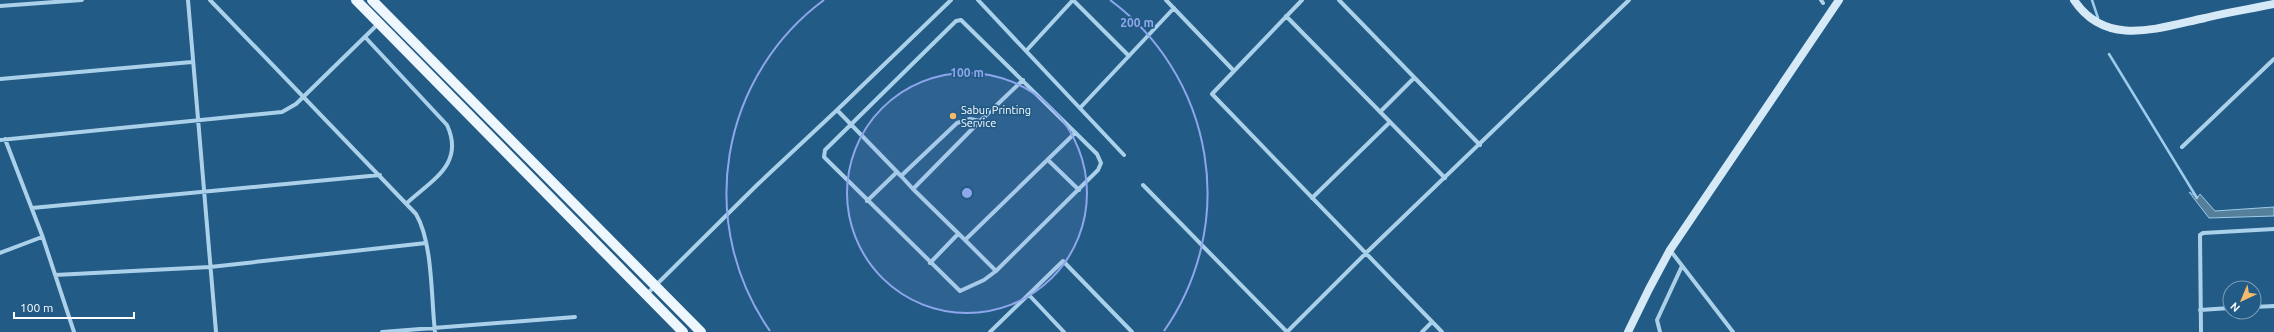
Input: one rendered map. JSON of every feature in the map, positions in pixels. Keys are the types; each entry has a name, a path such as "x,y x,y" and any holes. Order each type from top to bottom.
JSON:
{"main road":[{"path":"356,0 683,332"},
{"path":"372,0 701,332"}],"street":[{"path":"0,6 82,0"},
{"path":"188,0 192,62 205,192 216,332"},
{"path":"210,0 407,203 420,222 426,243 435,330"},
{"path":"646,294 757,185 951,0"},
{"path":"978,0 1124,155"},
{"path":"1026,51 1073,0 1129,56"},
{"path":"1166,0 1234,71"},
{"path":"1302,0 1212,94 1442,332"},
{"path":"1339,0 1480,145"},
{"path":"1143,185 1287,332 1366,253 1480,145 1629,0"},
{"path":"1628,332 1648,288 1670,250 1839,0"},
{"path":"2074,0 2087,18 2096,23 2115,30 2134,31 2151,30 2274,4"},
{"path":"1080,108 1174,8"},
{"path":"1286,16 1445,178"},
{"path":"959,20 968,25 1097,154 1101,163 1098,170 1079,190 996,271 984,280 960,292 824,157 826,150 851,125 959,20"},
{"path":"74,332 32,208 2,139 282,112 289,109 304,96 378,23"},
{"path":"365,37 447,126 453,137 452,157 446,167 407,203"},
{"path":"2182,147 2274,59"},
{"path":"0,79 192,62"},
{"path":"1380,112 1414,78"},
{"path":"913,189 1023,80"},
{"path":"837,110 913,189 996,271"},
{"path":"901,176 957,123 970,118 980,121"},
{"path":"1312,198 1390,122"},
{"path":"965,240 1075,132"},
{"path":"1048,160 1079,190"},
{"path":"867,201 897,172"},
{"path":"32,208 380,175"},
{"path":"2201,332 2200,235 2203,233 2274,229"},
{"path":"930,263 958,234"},
{"path":"0,253 42,237"},
{"path":"55,275 210,267 426,243"},
{"path":"1670,250 1733,332"},
{"path":"990,332 1063,261 1132,332"},
{"path":"1660,332 1657,320 1682,266"},
{"path":"1029,294 1064,332"},
{"path":"2262,307 2274,306"},
{"path":"2200,310 2222,309"},
{"path":"382,332 435,330 575,317"},
{"path":"1422,332 1432,322"},
{"path":"1056,332 1060,328"}],"water":[{"path":"2189,192 2198,197 2200,194 2215,211 2274,207 2274,216 2209,218"}],"waterway":[{"path":"2092,0 2098,18"},
{"path":"2109,54 2197,198"}],"place":[{"name":"Sabur Printing Service","path":"953,116"}]}
